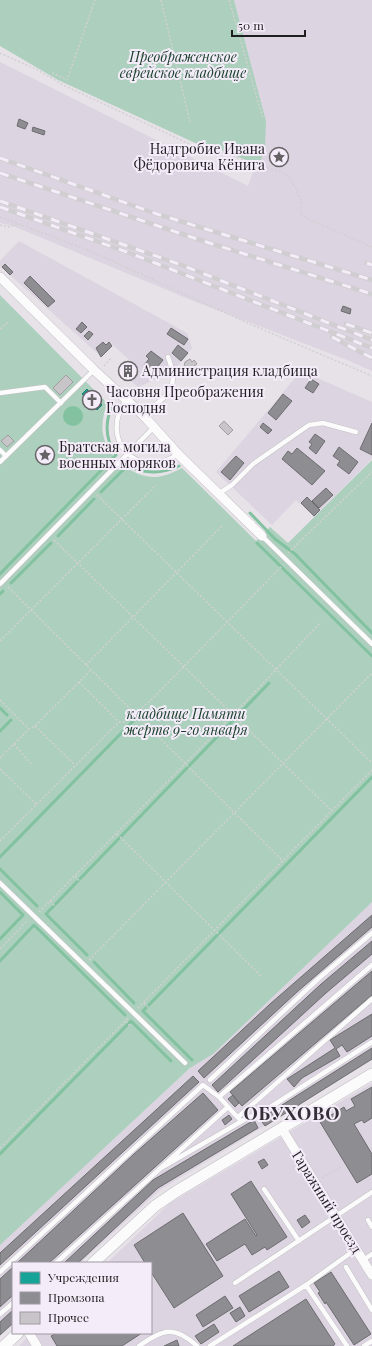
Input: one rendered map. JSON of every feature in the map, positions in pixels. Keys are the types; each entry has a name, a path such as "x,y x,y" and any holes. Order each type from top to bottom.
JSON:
{"street":[{"path":"0,277 94,370 144,415 178,454 262,536"},
{"path":"94,1262 155,1206 372,1074"},
{"name":"Гаражный проезд","path":"282,1129 372,1275"},
{"path":"4,1346 17,1334"},
{"path":"30,1334 37,1346"}],"lane":[{"path":"144,415 172,390 174,375 168,358"},
{"path":"0,462 61,404 94,370"},
{"path":"0,393 45,388 61,404"},
{"path":"126,400 119,410 116,421 116,433 120,444 128,454 139,461 153,464 166,461 178,454"},
{"path":"218,494 232,485 253,464 310,425 323,423 356,432"},
{"path":"1,583 154,426"},
{"path":"0,450 6,456"},
{"path":"262,536 372,644"},
{"path":"0,882 185,1063"},
{"path":"210,1080 318,979 372,933"},
{"path":"219,1097 372,965"},
{"path":"238,1117 372,999"},
{"path":"161,1168 242,1121 258,1115 372,1042"},
{"path":"0,1272 203,1085 219,1097 242,1121"},
{"path":"57,1262 228,1107"},
{"path":"264,1189 299,1241"},
{"path":"235,1283 372,1192"},
{"path":"368,1220 372,1227"},
{"path":"210,1346 306,1285 356,1249"},
{"path":"363,1260 372,1254"},
{"path":"346,1267 372,1310"},
{"path":"306,1285 347,1346"},
{"path":"0,1314 12,1303"},
{"path":"139,1346 156,1334 167,1331 176,1331 187,1336 197,1346"},
{"path":"364,1346 372,1341"}],"path":[{"path":"50,77 53,73 67,80 72,70 95,0"},
{"path":"161,0 190,122"},
{"path":"229,0 263,119"},
{"path":"0,53 194,146 226,154 261,167 282,172 290,178 294,184 301,201 301,214 306,218 372,247"},
{"path":"0,217 88,250 252,325 372,376"},
{"path":"0,225 10,226 18,224"},
{"path":"0,329 8,322"},
{"path":"289,552 372,472"},
{"path":"0,641 156,485"},
{"path":"92,490 372,763"},
{"path":"86,665 224,525"},
{"path":"49,534 332,811"},
{"path":"0,841 119,722 124,722 150,701 280,568"},
{"path":"1,583 86,665 283,861"},
{"path":"0,949 33,915 42,910 50,902 233,715 321,622"},
{"path":"0,758 29,729 35,726 91,670"},
{"path":"85,965 372,673"},
{"path":"79,682 119,722"},
{"path":"0,700 29,729"},
{"path":"35,726 75,765"},
{"path":"14,744 32,765"},
{"path":"0,769 36,804"},
{"path":"0,1148 372,770"},
{"path":"116,834 261,976"},
{"path":"75,876 80,882"},
{"path":"50,902 56,907"},
{"path":"143,1003 148,1007"},
{"path":"126,1021 130,1026"},
{"path":"322,1178 343,1166"}],"shaded area":[{"path":"234,0 372,0 372,371 196,302 13,226 0,223 0,62 248,186 256,164 261,160 266,121"},
{"path":"19,241 187,333 192,348 176,368 170,373 138,387 130,380 140,370 110,342 97,353 0,266 0,261"},
{"path":"301,371 372,402 372,459 314,517 296,500 272,525 216,472"},
{"path":"73,406 80,409 83,416 80,423 73,426 66,423 63,416 66,409"},
{"path":"372,900 372,1060 160,1190 81,1262 12,1262 12,1326 0,1336 0,1244"},
{"path":"372,1083 372,1346 19,1346 31,1334 152,1334 152,1262 108,1262 170,1203"}],"green space":[{"name":"Преображенское еврейское кладбище","path":"0,0 234,0 266,121 265,147 261,160 256,164 206,144 204,147 58,80 0,46"},
{"name":"кладбище Памяти жертв 9-го января","path":"0,295 107,403 102,430 105,442 115,458 130,470 147,476 163,476 182,468 256,541 270,527 288,543 372,460 372,902 213,1054 190,1068 0,1245"}],"building: Учреждения":[{"name":"Часовня Преображения Господня","path":"87,389 89,392 91,390 101,401 99,402 102,405 97,410 95,407 93,409 83,398 84,396 82,394"}],"building: Промзона":[{"path":"19,119 28,123 25,129 17,126"},
{"path":"33,127 45,131 44,135 32,131"},
{"path":"5,264 13,272 10,275 2,267"},
{"path":"30,276 55,301 48,307 24,283"},
{"path":"343,306 351,309 350,314 341,311"},
{"path":"82,322 87,327 81,333 76,329"},
{"path":"171,328 188,339 184,345 167,334"},
{"path":"89,331 93,334 88,340 84,336"},
{"path":"103,342 106,345 109,342 112,346 101,357 96,348"},
{"path":"178,345 188,353 181,361 172,353"},
{"path":"151,351 163,360 155,370 144,365 149,359 146,356"},
{"path":"311,379 319,384 313,393 305,388"},
{"path":"283,394 292,401 276,420 268,413"},
{"path":"263,423 272,430 268,434 260,427"},
{"path":"372,423 372,455 360,449"},
{"path":"315,434 325,441 316,454 309,448 312,444 309,442"},
{"path":"339,447 358,462 349,474 337,465 340,461 333,456"},
{"path":"297,448 325,471 312,485 282,459 288,451 292,454"},
{"path":"236,456 244,463 230,480 221,472"},
{"path":"326,488 333,495 319,508 312,501"},
{"path":"307,497 320,510 314,516 301,503"},
{"path":"372,915 372,927 297,992 204,1078 198,1071 270,1004"},
{"path":"372,941 372,954 326,993 218,1092 212,1085 320,985"},
{"path":"372,971 372,995 242,1106 230,1092"},
{"path":"372,1014 372,1036 347,1052 342,1045 336,1049 340,1056 302,1078 294,1087 287,1079 335,1048 330,1040"},
{"path":"372,1048 372,1059 265,1126 260,1119"},
{"path":"193,1076 199,1082 0,1265 0,1253"},
{"path":"372,1087 372,1118 364,1123 362,1120 354,1124 372,1154 372,1174 357,1183 320,1122 344,1107 346,1111 355,1106 351,1099"},
{"path":"203,1093 218,1110 50,1262 18,1262 134,1154"},
{"path":"233,1095 239,1103 235,1107 228,1099"},
{"path":"229,1115 232,1119 225,1125 222,1120"},
{"path":"254,1120 258,1128 158,1188 79,1262 65,1262 153,1180"},
{"path":"264,1159 268,1165 262,1169 258,1162"},
{"path":"251,1181 287,1237 267,1250 265,1247 252,1255 245,1244 217,1261 206,1244 245,1219 256,1236 257,1235 231,1194"},
{"path":"183,1213 223,1276 174,1308 152,1274 152,1262 144,1262 134,1245"},
{"path":"305,1215 310,1222 302,1228 297,1220"},
{"path":"12,1268 12,1296 0,1307 0,1279"},
{"path":"279,1271 289,1287 249,1312 239,1296"},
{"path":"331,1272 371,1334 354,1345 326,1302 325,1304 314,1283"},
{"path":"225,1296 233,1308 203,1327 196,1315"},
{"path":"306,1299 335,1344 333,1346 233,1346"},
{"path":"240,1307 245,1316 236,1322 230,1313"},
{"path":"12,1311 12,1324 0,1335 0,1322"},
{"path":"214,1324 219,1332 201,1344 195,1336"},
{"path":"55,1334 140,1334 122,1346 57,1346 51,1336"},
{"path":"177,1340 179,1346 164,1346"}],"building: Прочее":[{"path":"190,359 192,362 194,360 197,364 194,366 194,370 188,370 184,367 185,362"},
{"name":"Администрация кладбища","path":"131,362 137,368 126,380 120,374 122,372 120,369 126,363 128,365"},
{"path":"66,375 73,382 60,395 53,388"},
{"path":"224,421 233,430 228,435 219,426"},
{"path":"8,435 14,441 7,447 1,441"}],"waterway":[{"path":"0,574 116,455 108,438 107,426 111,408"},
{"path":"101,492 127,466 153,472 165,471 179,466"},
{"path":"58,536 94,499"},
{"path":"250,513 275,539 295,554 372,633"},
{"path":"11,583 51,543"},
{"path":"257,543 372,656"},
{"path":"0,594 3,591"},
{"path":"87,955 46,914 269,683"},
{"path":"0,708 7,715"},
{"path":"0,857 136,718"},
{"path":"0,731 11,720"},
{"path":"192,1060 143,1011 372,777"},
{"path":"0,869 37,906"},
{"path":"0,892 23,915 0,939"},
{"path":"0,961 34,925 125,1015"},
{"path":"94,962 134,1003"},
{"path":"0,1154 131,1021 171,1061"}],"railway":[{"path":"0,158 157,214 372,280"},
{"path":"0,173 200,240 372,294"},
{"path":"0,201 184,266 372,340"},
{"path":"0,207 127,252 372,348"},
{"path":"367,263 372,265"},
{"path":"346,324 372,333"},
{"path":"332,337 372,358"}],"place":[{"name":"Надгробие Ивана Фёдоровича Кёнига","path":"279,157"},
{"name":"Администрация кладбища","path":"128,371"},
{"name":"Часовня Преображения Господня","path":"92,400"},
{"name":"Братская могила военных моряков","path":"45,455"}],"district":[{"name":"ОБУХОВО","path":"292,1114"}]}
